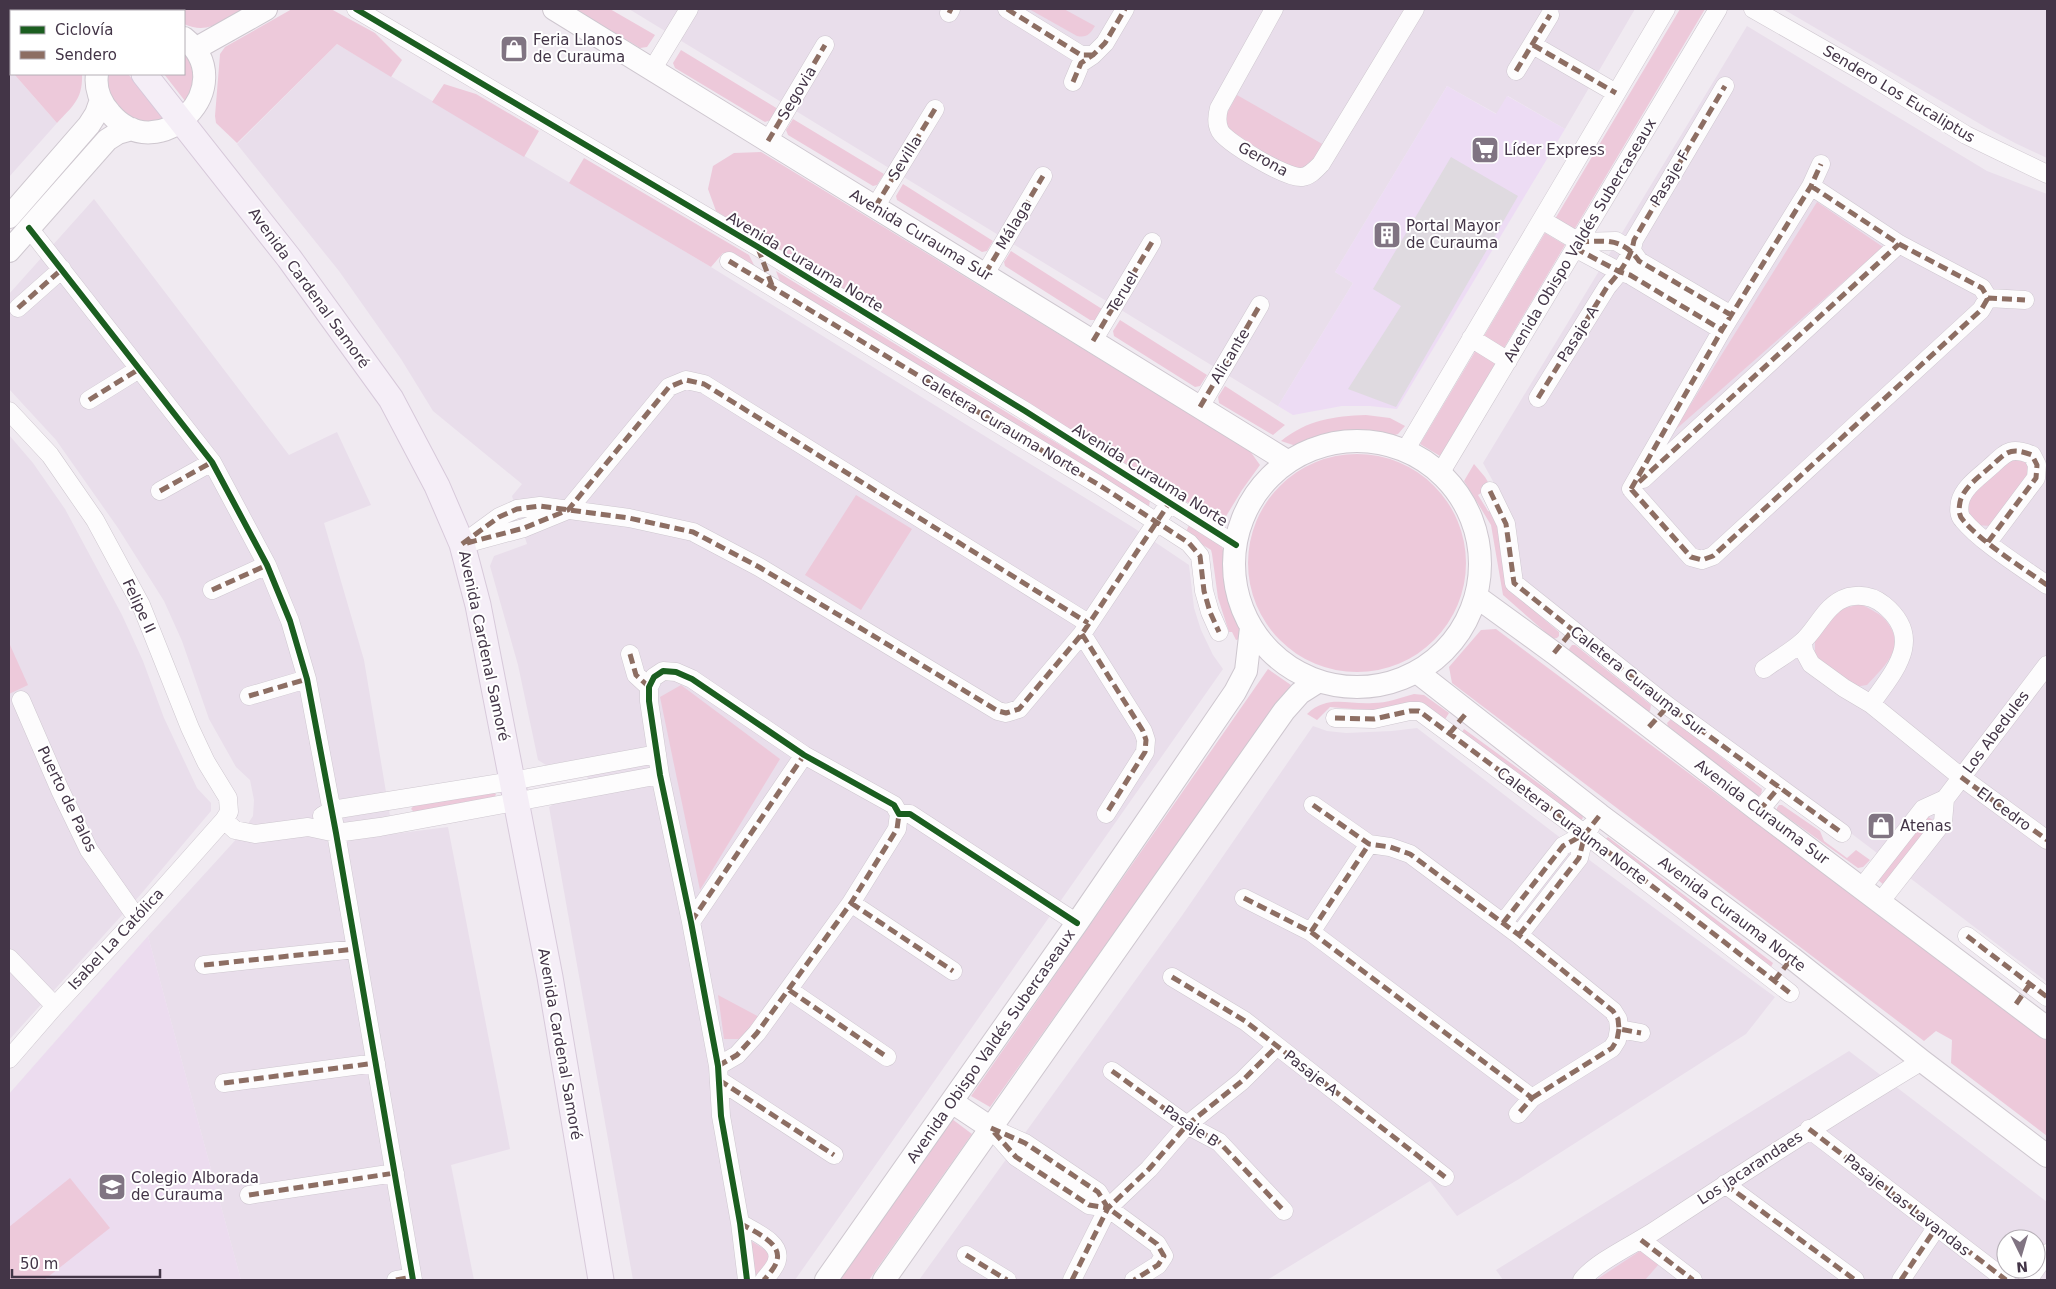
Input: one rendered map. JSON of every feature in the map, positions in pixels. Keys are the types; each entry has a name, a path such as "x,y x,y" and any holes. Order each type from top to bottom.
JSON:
{"main road":[{"name":"Avenida Cardenal Samoré","path":"145,75 289,258 390,399 437,486 462,544 478,605 550,977 601,1280"}],"street":[{"path":"9,251 107,140 118,133 132,129 164,130 182,121 196,106 202,87 202,67 189,44 266,9"},
{"name":"Avenida Curauma Norte","path":"356,9 758,248 1170,502 1236,545"},
{"name":"Avenida Curauma Sur","path":"554,9 1287,461"},
{"path":"652,70 689,9"},
{"path":"1007,9 1081,55 1093,55"},
{"path":"1073,82 1081,63 1093,55 1105,42 1125,9"},
{"name":"Gerona","path":"1274,9 1219,108 1217,120 1219,130 1225,138 1276,170 1290,176 1301,177 1311,174 1321,164 1415,9"},
{"path":"1406,449 1666,9"},
{"name":"Avenida Obispo Valdés Subercaseaux","path":"1441,472 1718,9"},
{"name":"Sendero Los Eucaliptus","path":"1753,9 1867,74 1966,135 2047,174"},
{"path":"1516,71 1550,15"},
{"name":"Segovia","path":"768,141 825,45"},
{"path":"1533,45 1616,93"},
{"path":"97,75 101,100 114,118 132,129"},
{"name":"Pasaje F","path":"1620,272 1632,251 1634,240 1725,86"},
{"path":"9,217 89,125 96,114 101,100"},
{"name":"Sevilla","path":"875,207 935,109"},
{"path":"1632,489 1726,323 1811,186 1822,164"},
{"name":"Málaga","path":"985,274 1043,176"},
{"path":"1811,186 1899,244 1982,288 1988,298"},
{"path":"1542,220 1620,272 1630,275 1726,323"},
{"path":"29,228 212,462 267,565 290,621 307,679 332,810 395,1173 407,1279"},
{"path":"1577,245 1616,241 1632,251 1639,261 1726,323"},
{"name":"Teruel","path":"1093,341 1152,242"},
{"path":"1632,489 1899,244"},
{"path":"758,248 773,288"},
{"name":"Caletera Curauma Norte","path":"729,261 1189,543 1200,556 1204,591 1218,632"},
{"path":"18,308 62,269"},
{"name":"Pasaje A","path":"1538,398 1607,287 1620,272"},
{"path":"1988,298 2025,300"},
{"path":"1632,489 1691,557 1702,560 1713,556 1982,310 1988,298"},
{"name":"Alicante","path":"1200,407 1260,305"},
{"path":"1471,338 1508,361"},
{"path":"88,400 139,369"},
{"path":"568,510 669,387 686,380 704,384 1085,629 1143,731 1146,740 1146,752 1106,814"},
{"name":"Felipe II","path":"9,411 50,455 95,520 141,606 190,728 206,762 228,798 229,812 224,820"},
{"path":"1366,440 1406,449 1424,459 1441,472 1460,493 1472,517 1480,543 1481,571 1477,597 1471,614 1452,643 1430,664 1417,672 1394,682 1368,686 1343,686 1318,681 1287,666 1267,648 1251,628 1241,608 1235,585 1233,562 1245,509 1263,482 1287,461 1325,444 1366,440"},
{"path":"1988,542 2036,478 2037,465 2032,454 2018,449 2007,452 1966,489 1960,500 1959,512 1962,519 1988,542 2047,585"},
{"path":"160,491 212,462"},
{"name":"Caletera Curauma Sur","path":"1490,491 1506,524 1514,583 1668,706 1842,833"},
{"path":"462,544 499,517 517,509 540,506 629,518 693,532 759,567 998,711 1006,713 1019,709 1085,629 1170,502"},
{"path":"212,590 267,565"},
{"path":"1764,669 1803,642 1834,604 1848,598 1865,595 1877,600 1894,613 1903,633 1905,646 1897,667 1871,704 1844,688 1811,664 1804,651 1803,642"},
{"name":"Avenida Curauma Sur","path":"1477,597 1554,653 1759,811 1881,901 2047,1028"},
{"name":"Avenida Obispo Valdés Subercaseaux","path":"826,1280 1077,923 1235,692 1246,670 1251,628"},
{"path":"1554,653 1572,631"},
{"path":"630,654 636,675 649,687"},
{"name":"Los Abedules","path":"1862,887 1923,809 1944,799 2047,665"},
{"path":"718,1073 757,1033 851,903 897,829 899,814 894,805 804,755 692,679 676,672 663,671 654,677 649,687 649,701 660,775 691,922 718,1073 721,1116 740,1223 747,1280"},
{"name":"Avenida Curauma Norte","path":"1417,672 1600,815 1792,958 1922,1061 2047,1156"},
{"path":"249,696 307,679"},
{"path":"884,1280 1284,711 1300,694 1318,681"},
{"name":"Puerto de Palos","path":"21,700 60,790 89,850 138,918"},
{"name":"El Cedro","path":"1871,704 1961,777 2047,840"},
{"path":"1650,727 1668,706"},
{"name":"Caletera Curauma Norte","path":"1335,718 1374,718 1416,710 1449,734 1578,842 1790,993"},
{"path":"1449,734 1468,711"},
{"path":"224,820 235,830 255,834 308,827 336,833 380,827 657,754"},
{"path":"691,922 804,755"},
{"path":"308,827 332,810 660,775"},
{"path":"1759,811 1779,787"},
{"path":"1881,901 1943,822 1944,799"},
{"path":"1313,805 1369,844 1390,847 1410,854 1519,935 1613,1011 1618,1019 1620,1029 1617,1040 1612,1048 1532,1098 1518,1114"},
{"path":"899,814 910,814 1077,923"},
{"path":"1503,923 1563,846 1578,842 1600,815"},
{"name":"Isabel La Católica","path":"9,1059 55,1006 138,918 224,820"},
{"path":"1519,935 1579,858 1578,842"},
{"path":"1312,932 1369,844"},
{"path":"1244,898 1312,932 1532,1098"},
{"path":"851,903 952,971"},
{"path":"1967,936 2047,997"},
{"path":"204,966 356,949"},
{"path":"9,958 55,1006"},
{"path":"1774,981 1792,958"},
{"name":"Pasaje A","path":"1172,977 1245,1021 1445,1177"},
{"path":"2016,1004 2030,984"},
{"path":"789,990 887,1057"},
{"path":"1620,1029 1641,1033"},
{"path":"1072,1280 1108,1208 1148,1169 1187,1125 1242,1082 1277,1046"},
{"name":"Los Jacarandaes","path":"1582,1280 1589,1271 1641,1240 1809,1129 1922,1061"},
{"path":"224,1083 376,1062"},
{"name":"Pasaje B","path":"1112,1071 1187,1125 1219,1142 1284,1211"},
{"path":"718,1073 834,1155"},
{"path":"952,1102 991,1128 1025,1143 1098,1192 1108,1208 1157,1244 1164,1256 1158,1265 1134,1280"},
{"name":"Pasaje Las Lavandas","path":"1809,1129 2006,1280"},
{"path":"249,1195 395,1173"},
{"path":"1725,1184 1855,1280"},
{"path":"740,1223 775,1245 778,1252 777,1261 764,1280"},
{"path":"1900,1280 1936,1228"},
{"path":"1641,1240 1693,1280"},
{"path":"2028,1280 2047,1253"},
{"path":"966,1255 1007,1280"}],"shaded area":[{"path":"9,9 76,10 10,10 10,68"},
{"path":"138,9 243,9 215,25 200,28 185,24 185,10"},
{"path":"292,9 331,9 375,33 402,60 391,77 337,44 237,143 216,123 220,54 225,47"},
{"path":"575,9 610,9 655,35 647,47 640,48"},
{"path":"629,9 1635,9 1565,129 1508,96 1497,114 1447,86 1335,272 1353,283 1278,406"},
{"path":"1029,9 1064,9 1095,26 1088,35 1077,36"},
{"path":"1680,9 1705,9 1574,230 1555,219"},
{"path":"1783,9 2047,9 2047,158 1987,128"},
{"path":"1747,26 1987,171 2047,194 2047,982 1519,581 1513,518 1483,463"},
{"path":"337,44 711,267 1134,528 1189,565 1194,608 1201,630 1213,655 1223,669 795,1280 633,1280 549,807 555,803 591,796 584,759 546,765 538,760 518,665 490,566 494,556 527,544 512,496 522,484 433,411 401,359 339,271 237,144"},
{"path":"681,50 778,109 771,120 765,122 675,68 673,63"},
{"path":"185,51 194,75 192,88 185,101 165,75 185,75"},
{"path":"9,67 10,75 15,75 57,123 9,177"},
{"path":"15,75 82,75 81,90 76,102 57,123"},
{"path":"107,75 129,75 165,118 143,125 115,106 108,93"},
{"path":"444,84 476,94 539,131 524,157 432,102"},
{"path":"1447,86 1496,114 1507,96 1565,129 1397,409 1370,406 1342,406 1293,415 1278,406 1353,283 1335,272"},
{"path":"1237,95 1324,145 1308,168 1293,171 1228,129 1225,117"},
{"path":"793,119 884,174 877,185 873,186 788,135 786,130"},
{"path":"761,152 1250,451 1260,465 1225,518 1213,518 716,211 708,189 713,166 734,153"},
{"name":"Líder Express","path":"1451,157 1518,196 1396,407 1348,389 1401,306 1373,289"},
{"path":"584,158 749,255 759,275 723,253 711,267 569,183"},
{"path":"903,184 993,241 987,251 982,252 897,200 896,196"},
{"path":"94,199 289,455 337,432 371,505 324,523 364,660 393,834 448,827 510,1149 451,1165 474,1280 241,1280 148,936 241,834 253,816 254,800 250,780 236,767 209,719 182,641 164,601 118,528 56,440 9,389 9,294"},
{"path":"1817,202 1883,247 1674,431"},
{"path":"1545,233 1565,245 1504,348 1484,336"},
{"path":"1011,251 1102,309 1095,320 1090,320 1005,266 1004,262"},
{"path":"776,271 1150,500 1149,507 1145,508 782,287"},
{"path":"1120,320 1207,375 1200,386 1195,387 1114,336 1113,331"},
{"path":"1476,350 1497,361 1440,456 1420,444"},
{"path":"1225,386 1285,425 1273,435 1219,403 1218,397"},
{"path":"1366,415 1390,418 1405,426 1398,434 1392,436 1361,433 1330,437 1299,447 1281,441 1301,428 1321,420"},
{"path":"9,435 33,463 65,509 122,615 143,661 164,718 197,788 211,803 211,811 141,894 9,1040"},
{"path":"1368,454 1399,462 1418,472 1434,486 1448,502 1458,521 1466,552 1466,574 1458,605 1448,624 1434,640 1418,654 1399,664 1368,672 1346,672 1315,664 1296,654 1266,624 1256,605 1250,584 1248,552 1256,521 1266,502 1296,472 1315,462 1336,456"},
{"path":"2019,459 2028,461 2031,469 1991,526 1976,525 1966,516 1967,498 2008,462"},
{"path":"1474,464 1491,487 1478,495 1488,511 1496,514 1511,591 1559,632 1557,638 1553,639 1503,595 1491,525 1464,481"},
{"path":"856,495 912,529 861,610 805,575"},
{"path":"1189,525 1220,544 1223,549 1231,608 1243,638 1236,640 1232,632 1229,632 1218,598 1211,550 1185,534"},
{"path":"1861,604 1885,619 1893,631 1895,640 1891,656 1880,671 1867,685 1854,687 1815,656 1815,638 1841,609"},
{"path":"1496,629 2047,1041 2047,1136 1951,1063 1952,1040 1936,1031 1924,1041 1452,683 1449,667 1481,630"},
{"path":"1572,645 1575,645 1651,705 1650,711 1646,712 1570,652 1569,649"},
{"path":"9,646 28,685 9,694"},
{"path":"1268,669 1291,685 990,1107 971,1096"},
{"path":"681,685 780,759 700,890 660,697"},
{"path":"1414,694 1424,695 1449,713 1444,721 1354,715 1353,709 1330,707 1317,720 1307,714 1315,708 1330,702 1378,703"},
{"path":"1670,720 1674,720 1762,789 1761,795 1758,796 1668,726 1667,723"},
{"path":"1313,726 1327,731 1346,733 1417,728 1592,862 1775,997 1746,1034 1519,1179 1457,1216 1430,1181 1267,1280 919,1280 1181,917"},
{"path":"1464,729 1582,815 1583,818 1580,821 1462,732"},
{"path":"492,792 496,794 494,800 415,813 411,809 414,805"},
{"path":"1779,805 1782,805 1820,831 1824,841 1847,858 1856,850 1870,860 1863,867 1858,868 1777,810"},
{"path":"1927,816 1934,821 1884,885 1877,879"},
{"path":"1608,837 1773,963 1771,967 1603,841"},
{"name":"Colegio Alborada de Curauma","path":"148,936 241,1280 9,1280 9,1094"},
{"path":"718,995 763,1019 748,1039 724,1039"},
{"path":"1849,1051 2047,1202 2047,1280 1503,1280 1496,1270"},
{"path":"952,1119 972,1134 869,1280 839,1280"},
{"path":"70,1178 110,1228 44,1280 9,1280 9,1227"},
{"path":"746,1238 772,1254 756,1278"},
{"path":"1643,1249 1659,1264 1645,1280 1596,1280"}],"marked path":[{"path":"949,13 951,9"},
{"path":"1007,9 1081,55 1093,55"},
{"path":"1073,82 1081,63 1093,55 1105,43 1125,9"},
{"path":"1516,71 1550,15"},
{"path":"768,141 825,45"},
{"path":"1533,45 1616,93"},
{"path":"1538,398 1607,287 1624,265 1634,240 1725,86"},
{"path":"875,207 935,109"},
{"path":"1631,489 1722,330 1811,186 1821,164"},
{"path":"985,274 1043,176"},
{"path":"1811,186 1899,244 1982,288 1988,298 2025,300"},
{"path":"1579,242 1605,241 1619,244 1633,253 1639,261 1731,315"},
{"path":"1093,341 1152,242"},
{"path":"1639,482 1899,244"},
{"path":"758,248 773,288"},
{"path":"1575,248 1620,272 1630,275 1722,330"},
{"path":"729,261 1099,485 1189,543 1200,556 1204,591 1210,612 1219,632"},
{"path":"18,308 62,269"},
{"path":"1631,489 1691,557 1702,560 1713,556 1981,310 1988,298"},
{"path":"1200,407 1260,305"},
{"path":"89,400 139,369"},
{"path":"467,543 524,528 568,510 669,387 686,380 704,384 1088,623"},
{"path":"1988,542 2036,478 2037,465 2032,455 2018,451 2008,452 2004,455 1968,487 1960,502 1959,511 1963,520 1980,537 2047,585"},
{"path":"160,491 212,462"},
{"path":"1490,491 1506,524 1514,583 1668,706 1842,833"},
{"path":"462,544 499,517 517,509 540,506 629,518 693,532 759,567 998,711 1006,713 1019,709 1082,634 1170,502"},
{"path":"212,590 267,565"},
{"path":"1554,653 1572,631"},
{"path":"1082,634 1143,731 1146,740 1145,752 1106,814"},
{"path":"630,654 636,675 649,687"},
{"path":"249,696 307,679"},
{"path":"1649,727 1668,706"},
{"path":"1335,718 1374,719 1410,711 1419,711 1585,834 1790,993"},
{"path":"1449,734 1468,711"},
{"path":"691,922 804,755"},
{"path":"1961,777 2047,840"},
{"path":"1759,811 1779,787"},
{"path":"1313,805 1369,844 1390,847 1410,854 1519,935 1613,1011 1618,1019 1619,1029 1641,1033"},
{"path":"718,1066 737,1055 757,1033 851,903 897,829 899,814"},
{"path":"1519,935 1579,858 1585,834 1600,815"},
{"path":"1503,923 1563,846 1585,834"},
{"path":"1311,932 1369,844"},
{"path":"1244,898 1311,932 1532,1098 1518,1114"},
{"path":"851,903 953,971"},
{"path":"1967,936 2047,997"},
{"path":"204,965 356,949"},
{"path":"1774,981 1792,958"},
{"path":"1172,977 1245,1021 1445,1177"},
{"path":"2016,1004 2030,984"},
{"path":"789,990 887,1057"},
{"path":"1532,1098 1612,1048 1617,1040 1619,1029"},
{"path":"1072,1280 1108,1208 1149,1169 1187,1125 1242,1081 1277,1046"},
{"path":"224,1083 376,1063"},
{"path":"1112,1071 1187,1125 1219,1142 1284,1211"},
{"path":"719,1080 834,1155"},
{"path":"991,1128 1025,1143 1098,1192 1108,1208 1157,1244 1164,1256 1158,1265 1134,1280"},
{"path":"1809,1129 2006,1280"},
{"path":"994,1132 1016,1157 1089,1205 1108,1208"},
{"path":"249,1195 395,1173"},
{"path":"1725,1184 1855,1280"},
{"path":"740,1223 771,1242 775,1248 777,1254 776,1263 764,1280"},
{"path":"1901,1280 1936,1228"},
{"path":"1641,1240 1693,1280"},
{"path":"966,1255 1007,1280"},
{"path":"396,1280 412,1277"}],"cycle path":[{"path":"356,9 758,247 1025,411 1236,545"},
{"path":"29,228 212,462 267,565 290,621 307,679 336,833 413,1280"},
{"path":"747,1280 740,1223 721,1116 718,1066 691,922 660,775 649,701 649,687 654,677 663,671 676,672 692,679 804,755 894,805 899,814 910,814 1077,923"}],"place":[{"name":"Feria Llanos de Curauma","path":"514,49"},
{"name":"Líder Express","path":"1485,150"},
{"name":"Portal Mayor de Curauma","path":"1387,235"},
{"name":"Atenas","path":"1881,826"},
{"name":"Colegio Alborada de Curauma","path":"112,1187"}]}
